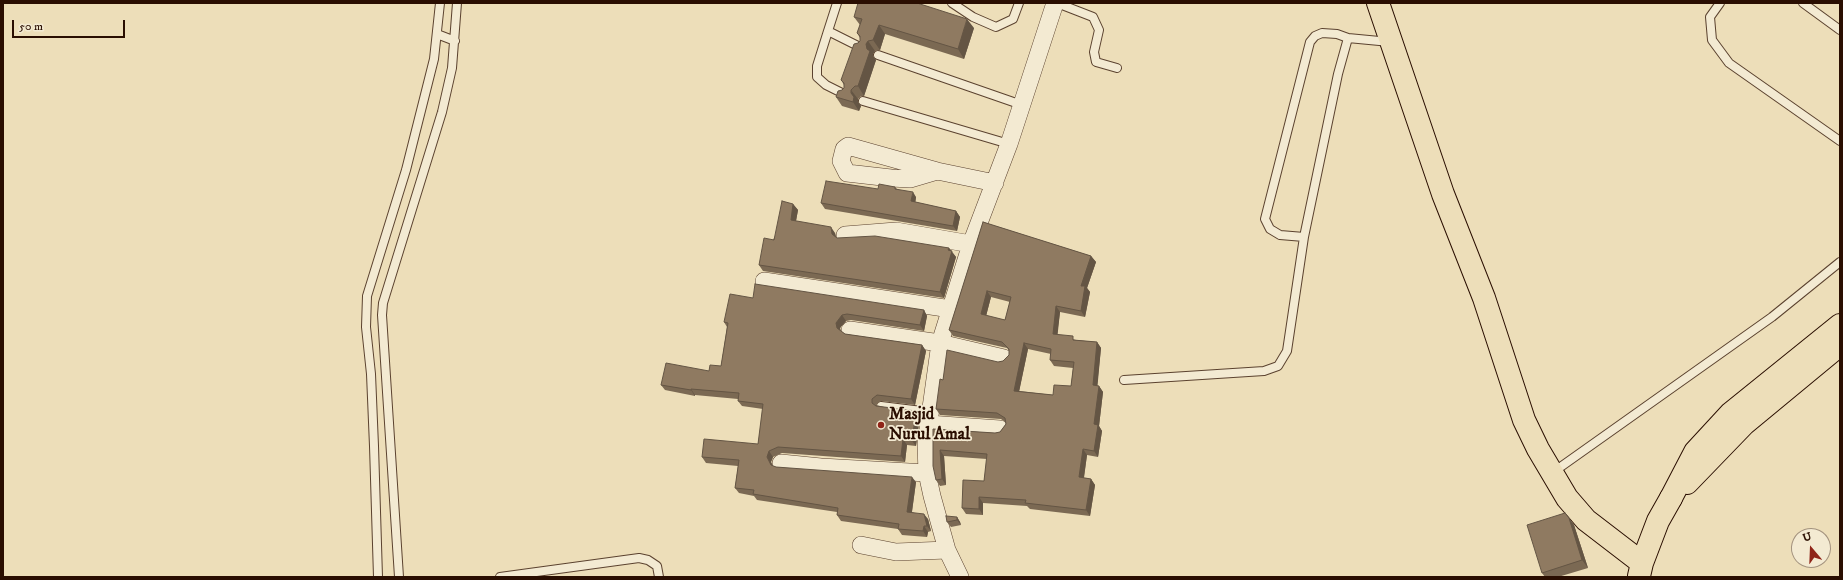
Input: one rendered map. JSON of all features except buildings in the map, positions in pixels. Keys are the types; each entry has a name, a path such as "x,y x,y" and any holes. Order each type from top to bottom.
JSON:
{"highway":[{"path":"1378,3 1390,42 1443,194 1484,298 1524,420 1567,498 1586,520 1640,570 1658,521 1695,452 1731,413 1840,325"},
{"path":"1671,498 1744,424 1840,345"}],"street":[{"path":"960,577 947,550 927,473 926,444 940,343 971,244 1009,144 1056,3"},
{"path":"937,171 910,179 891,178 847,173 841,161 844,149 848,146 937,171 994,183"},
{"path":"845,235 896,231 971,244"},
{"path":"764,280 951,309"},
{"path":"850,330 940,343 1004,358"},
{"path":"929,418 1000,429"},
{"path":"781,463 821,467 927,473"},
{"path":"861,545 896,552 947,550"}],"lane":[{"path":"378,577 373,430 366,327 367,296 406,170 434,59 440,3"},
{"path":"399,577 382,316 383,303 442,112 452,68 458,3"},
{"path":"837,3 817,66 817,77 826,85 846,95"},
{"path":"952,3 973,17 996,27 1013,18 1019,3"},
{"path":"1056,3 1093,17 1099,30 1094,52 1096,62 1118,68"},
{"path":"1720,3 1710,17 1712,40 1729,63 1840,141"},
{"path":"1803,3 1840,30"},
{"path":"828,31 862,48"},
{"path":"1304,237 1280,235 1270,229 1265,219 1310,42 1315,36 1322,33 1337,34 1348,38 1390,42"},
{"path":"437,34 455,41"},
{"path":"1124,380 1264,371 1278,366 1287,352 1304,237 1338,74 1348,38"},
{"path":"878,55 1022,105"},
{"path":"863,101 1009,144"},
{"path":"1552,473 1772,318 1840,262"},
{"path":"881,406 929,418"},
{"path":"500,577 639,558 648,560 657,566 659,577"}],"place":[{"name":"Masjid Nurul Amal","path":"881,425"}]}
